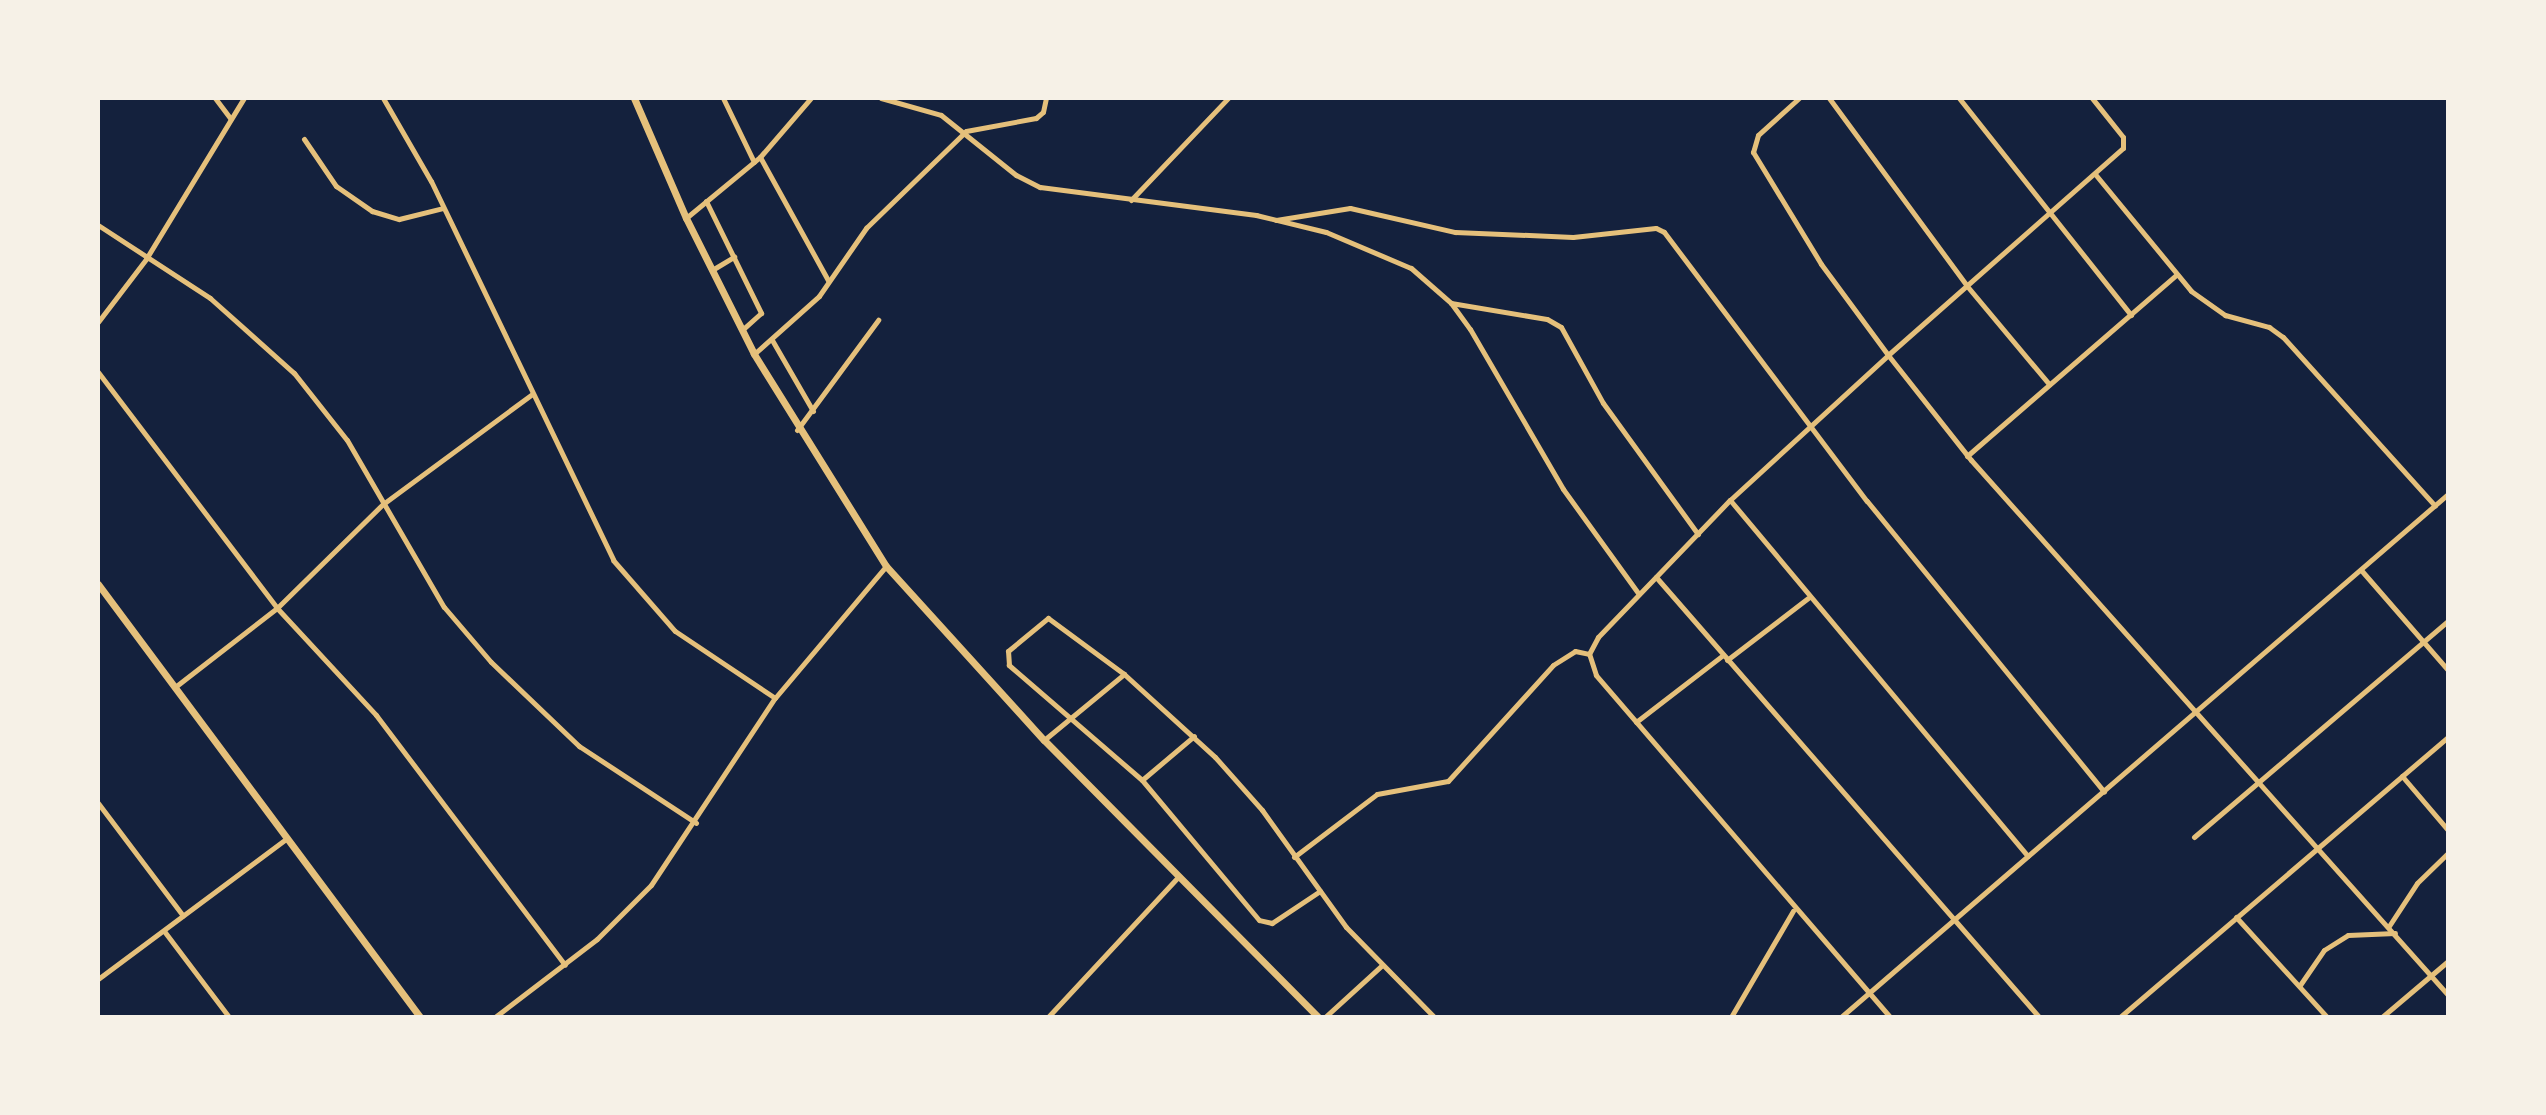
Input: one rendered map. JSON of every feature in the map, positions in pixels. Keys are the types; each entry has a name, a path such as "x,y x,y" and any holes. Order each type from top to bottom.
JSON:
{"street":[{"path":"215,98 231,119"},
{"path":"98,322 146,259 244,98"},
{"path":"383,98 443,208 613,560 644,600 694,645 775,698"},
{"path":"634,98 686,218 754,354 797,430 886,566 1044,740 1177,878 1318,1017"},
{"path":"723,98 754,162"},
{"path":"686,218 760,157 811,98"},
{"path":"881,98 941,115 966,131 1016,175 1040,187 1130,200 1222,208 1276,220 1378,251 1411,268 1451,303 1563,489 1638,593"},
{"path":"754,354 772,340 828,280 866,228 966,131 1036,118 1043,112 1046,98"},
{"path":"1130,200 1228,98"},
{"path":"1799,98 1758,135 1753,152 1821,264 1967,456 2448,995"},
{"path":"1829,98 1967,286 2049,384"},
{"path":"1959,98 2131,315"},
{"path":"1890,1017 1793,910 1596,675 1589,654 1598,637 1638,593 1730,500 1888,355 2095,174 2124,143 2092,98"},
{"path":"304,139 336,186 372,211 399,219 443,208"},
{"path":"760,157 828,280"},
{"path":"2095,174 2176,275 2205,304 2283,337 2435,506"},
{"path":"706,201 761,313 742,330"},
{"path":"1276,220 1350,208 1488,234 1573,237 1656,228 1716,298 1810,426 2104,792"},
{"path":"98,225 237,318 294,373 340,430 444,607 522,694 579,746 696,823"},
{"path":"712,270 734,257"},
{"path":"1967,456 2176,275"},
{"path":"1451,303 1547,319 1561,327 1603,403 1698,534"},
{"path":"797,430 878,320"},
{"path":"772,340 813,411"},
{"path":"98,372 277,608 376,715 565,965"},
{"path":"175,687 277,608 383,504 532,394"},
{"path":"1841,1017 2104,792 2194,709 2448,494"},
{"path":"1730,500 1808,598 2028,856"},
{"path":"2442,500 2448,507"},
{"path":"495,1017 565,965 651,885 696,823 775,698 886,566"},
{"path":"2361,570 2448,670"},
{"path":"1656,577 1951,921 2039,1017"},
{"path":"98,584 420,1017"},
{"path":"1636,722 1808,598"},
{"path":"1320,891 1266,924 1142,780 1006,658 1043,620 1055,619 1124,674 1194,736 1262,810 1294,857 1381,966 1434,1017"},
{"path":"2194,837 2448,621"},
{"path":"1294,857 1377,794 1399,786 1448,781 1553,665 1575,651 1589,654"},
{"path":"1044,740 1124,674"},
{"path":"1142,780 1194,736"},
{"path":"2120,1017 2448,737"},
{"path":"2402,775 2448,830"},
{"path":"98,803 183,916"},
{"path":"98,979 288,837"},
{"path":"2389,926 2417,883 2448,853"},
{"path":"1048,1017 1177,878"},
{"path":"1731,1017 1793,910"},
{"path":"2236,917 2327,1017"},
{"path":"164,931 229,1017"},
{"path":"2300,985 2324,950 2348,935 2395,933"},
{"path":"2382,1017 2448,961"},
{"path":"1325,1017 1381,966"}]}
